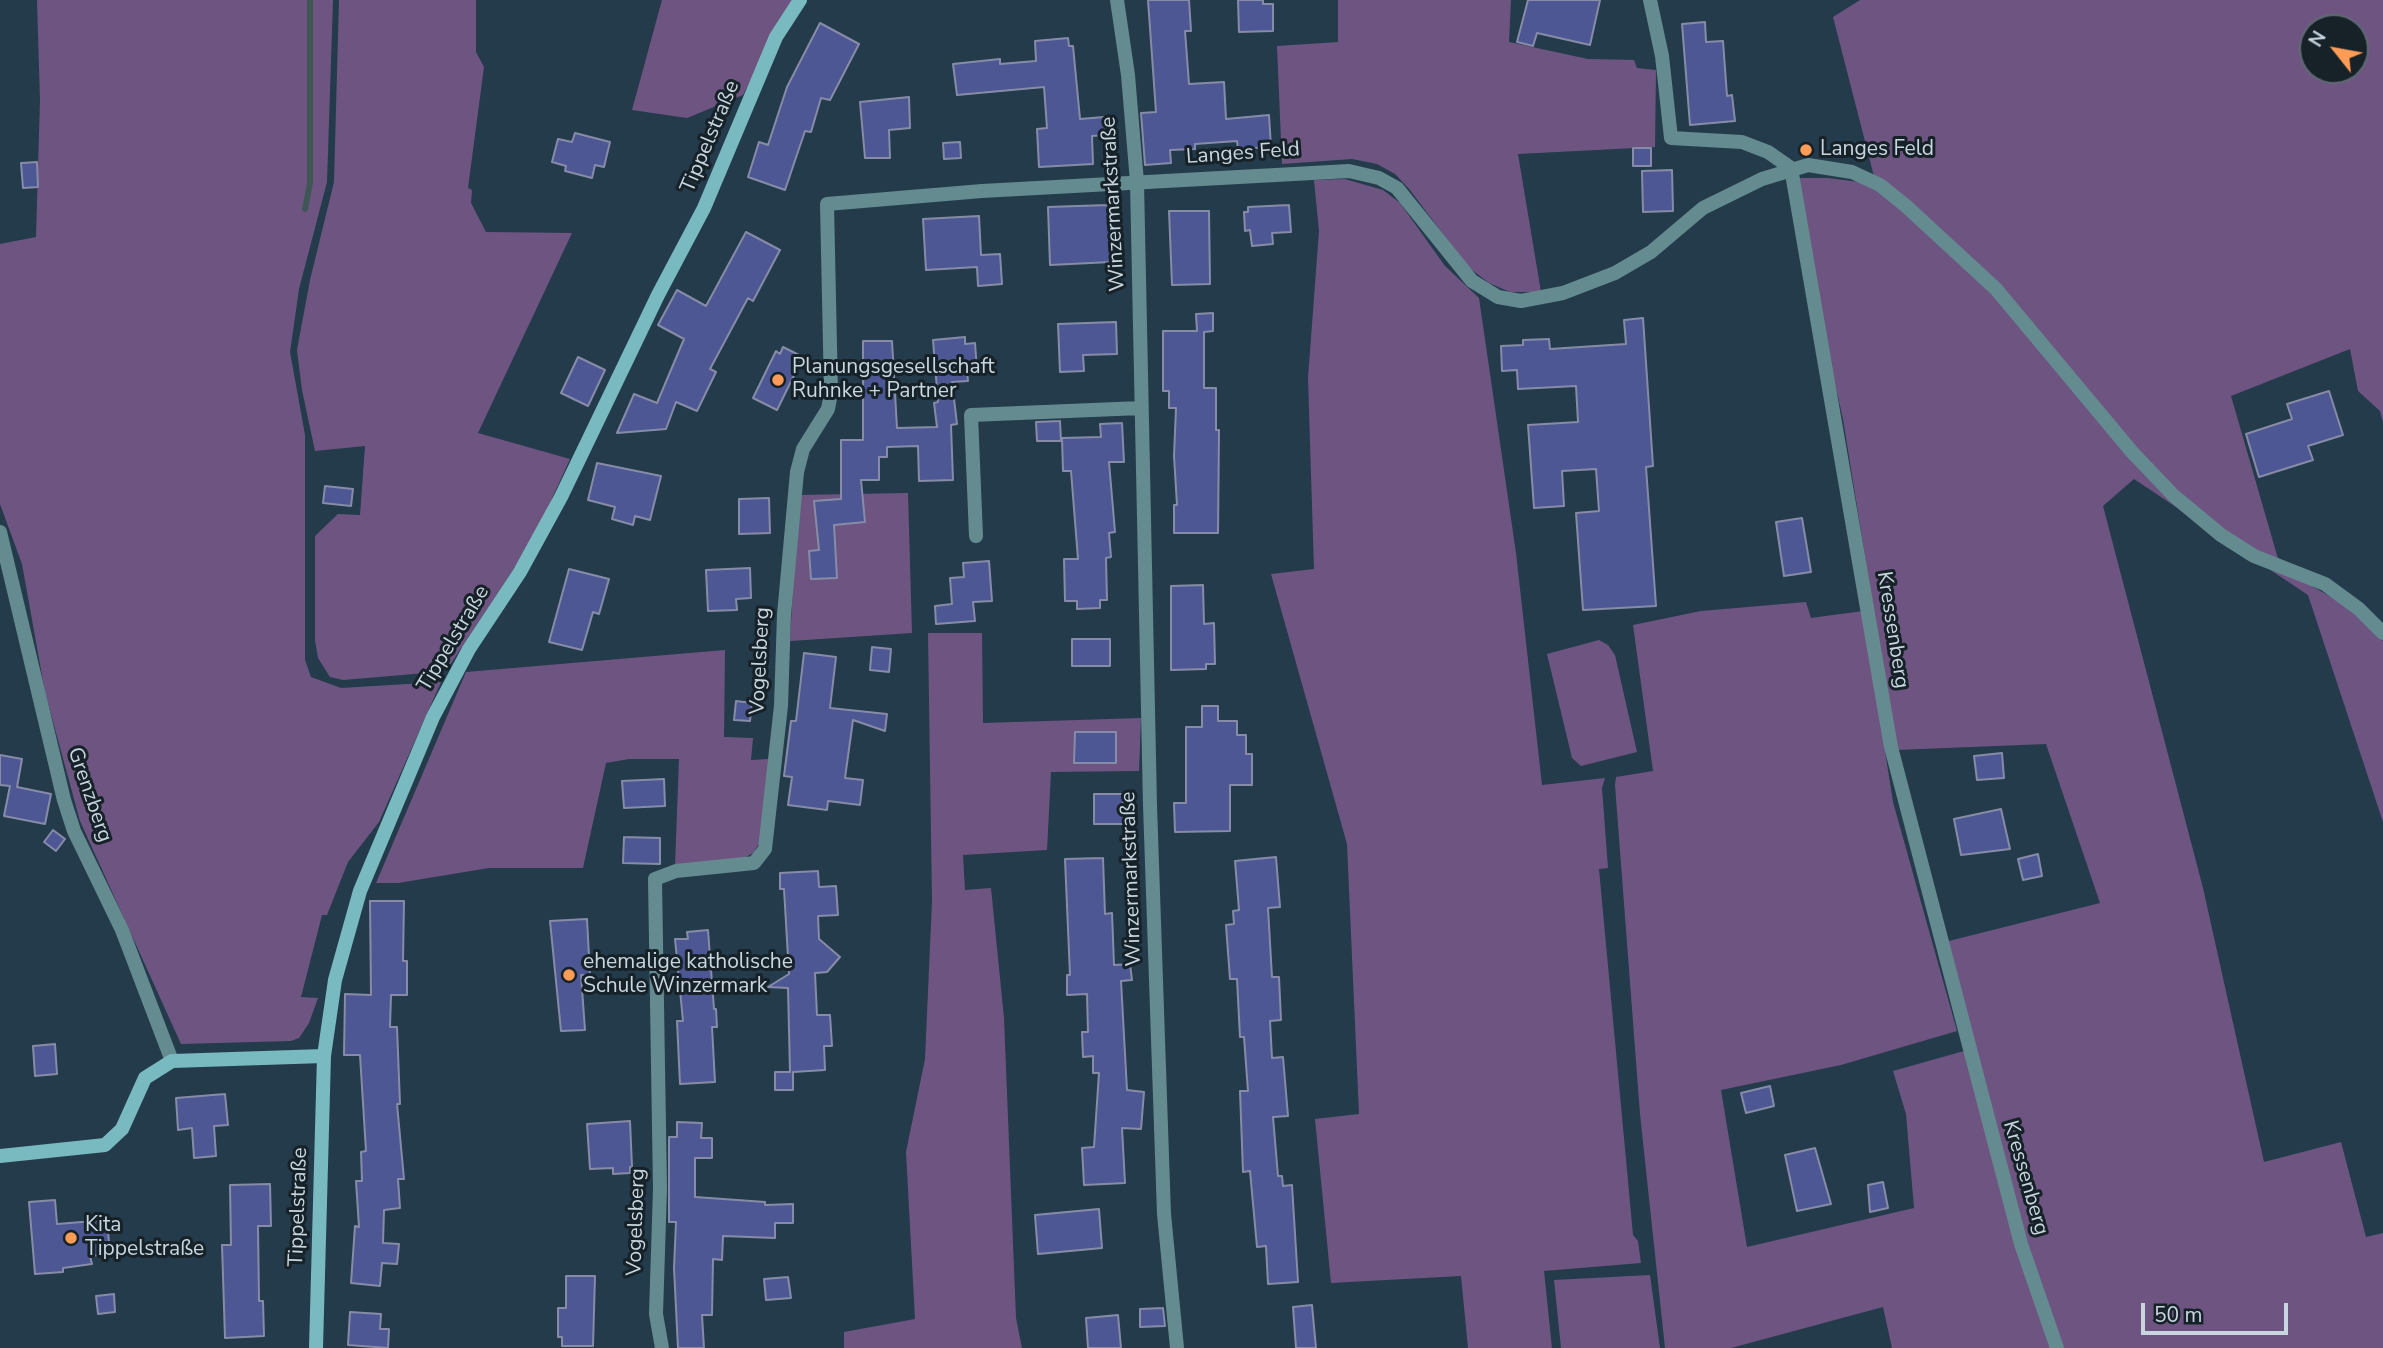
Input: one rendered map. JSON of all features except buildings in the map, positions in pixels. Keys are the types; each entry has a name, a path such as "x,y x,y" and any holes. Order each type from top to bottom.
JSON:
{"street":[{"name":"Tippelstraße","path":"316,1348 324,1056 335,980 356,900 432,717 469,649 520,572 561,497 658,295 704,208 776,37 800,0"},
{"name":"Winzermarkstraße","path":"1117,0 1137,182 1164,1214 1177,1348"},
{"path":"1650,0 1662,56 1671,138 1742,142 1768,152 1791,168"},
{"name":"Langes Feld","path":"1137,182 1328,170 1368,174 1389,183 1403,194 1472,281 1497,297 1521,301 1563,293 1615,273 1651,252 1703,208 1730,193 1791,168 1827,166 1852,172 1880,185 1996,289 2132,452 2174,496 2221,536 2254,556 2325,584 2359,608 2383,633"},
{"name":"Kressenberg","path":"1791,168 1891,747 2018,1231 2057,1348"},
{"name":"Vogelsberg","path":"662,1348 656,1314 660,1164 655,879 677,871 754,863 765,849 781,706 784,615 797,472 803,449 828,409 831,393 827,204 1137,182"},
{"path":"976,536 971,415 1141,408"},
{"name":"Grenzberg","path":"0,532 64,800 74,831 122,930 172,1061"},
{"path":"0,1156 105,1145 122,1129 145,1078 172,1061 324,1056"}],"shaded area":[{"path":"37,0 333,0 327,182 299,289 290,352 305,435 305,660 311,677 341,688 441,682 379,822 348,862 327,915 322,915 301,997 318,998 309,1023 299,1038 291,1041 181,1044 80,821 45,692 22,564 0,504 0,244 36,237 40,100"},
{"path":"339,0 476,0 476,52 484,67 468,188 472,190 471,203 486,232 572,233 478,433 570,459 549,505 523,555 448,668 438,672 343,680 330,677 318,658 315,640 315,536 338,514 360,515 365,446 315,451 297,350 310,280 334,182"},
{"path":"662,0 792,0 743,95 687,118 632,110"},
{"path":"1338,0 1511,0 1509,42 1588,59 1634,60 1637,68 1656,70 1655,147 1518,154 1541,292 1510,292 1489,283 1467,266 1410,190 1395,174 1377,164 1352,159 1282,164 1277,46 1338,42"},
{"path":"1860,0 2383,0 2383,422 2380,411 2358,391 2350,349 2231,396 2281,569 2344,604 2383,641 2383,822 2308,595 2134,479 2103,506 2203,888 2264,1162 2341,1142 2366,1237 2383,1233 2383,1348 2063,1348 2026,1239 1945,942 2100,903 2046,744 1896,750 1843,419 1812,282 1799,178 1827,178 1876,184 1833,17"},
{"path":"1345,179 1383,190 1400,203 1445,266 1479,298 1516,553 1542,785 1605,778 1602,788 1608,868 1599,869 1633,1235 1638,1241 1641,1263 1544,1271 1552,1348 1468,1348 1461,1276 1331,1283 1315,1119 1359,1114 1347,844 1271,574 1314,569 1308,378 1319,231 1314,180"},
{"path":"908,493 912,633 790,641 798,495"},
{"path":"1806,602 1811,618 1863,611 1893,802 1957,1031 1841,1065 1721,1090 1747,1247 1914,1208 1906,1114 1893,1071 1964,1051 2054,1348 1892,1348 1883,1307 1731,1348 1665,1348 1640,1114 1615,785 1616,777 1653,771 1633,625 1701,611"},
{"path":"928,633 982,633 983,723 1141,718 1139,771 1051,772 1047,850 963,855 965,890 991,888 1004,1018 1016,1318 1022,1348 844,1348 844,1332 915,1319 906,1152 925,1059 932,901"},
{"path":"1599,640 1608,645 1615,655 1637,752 1581,766 1572,758 1547,654"},
{"path":"725,650 724,737 753,738 751,760 769,759 762,839 753,853 742,859 675,866 679,759 629,759 606,763 583,868 489,868 398,883 376,883 466,672"},
{"path":"1650,1275 1660,1348 1561,1348 1554,1280"}],"waterway":[{"path":"305,209 310,183 310,0"}],"place":[{"name":"Langes Feld","path":"1806,150"},
{"name":"Planungsgesellschaft Ruhnke + Partner","path":"778,380"},
{"name":"ehemalige katholische Schule Winzermark","path":"569,975"},
{"name":"Kita Tippelstraße","path":"71,1238"}]}
